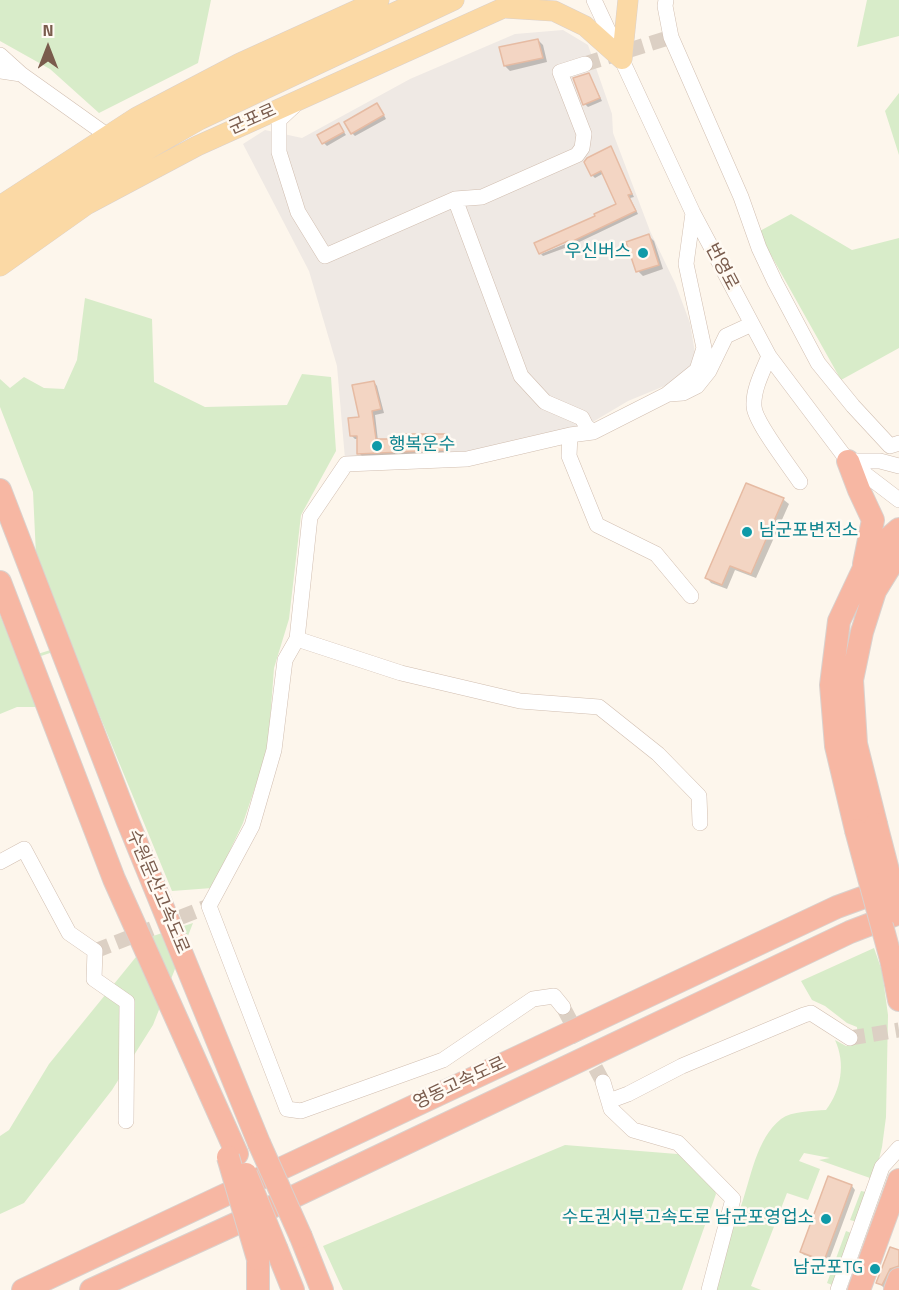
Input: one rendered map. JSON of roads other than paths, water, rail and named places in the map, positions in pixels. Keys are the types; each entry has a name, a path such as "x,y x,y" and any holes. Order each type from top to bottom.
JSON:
{"highway":[{"path":"848,461 873,520 863,570 839,621 831,685 836,746 899,913"},
{"name":"수원문산고속도로","path":"0,490 128,822 259,1143 322,1290"},
{"path":"863,570 899,529"},
{"path":"899,552 875,591 862,632 852,680 856,744 866,827 899,1000"},
{"path":"875,591 899,576"},
{"name":"수원문산고속도로","path":"0,582 114,879 210,1090 267,1255 293,1290"},
{"name":"영동고속도로","path":"23,1290 837,907 899,884"},
{"name":"영동고속도로","path":"91,1290 255,1215 850,932 899,913"},
{"path":"859,1290 899,1180"},
{"path":"123,1290 255,1215"},
{"path":"258,1290 267,1255"},
{"path":"895,1290 899,1279"}],"main road":[{"path":"0,206 137,117 240,63 379,0"},
{"path":"0,226 87,166 176,114 422,0"},
{"name":"군포로","path":"0,244 72,193 199,120 454,0"},
{"path":"622,59 628,0"},
{"path":"509,3 554,11 585,26 622,59"},
{"name":"군포로","path":"0,266 86,205 197,146 509,3"}],"street":[{"name":"번영로","path":"594,0 693,213 769,356 848,461 899,500"},
{"path":"666,0 671,37 741,197 759,248 775,282 818,363 853,406 895,445 880,461"},
{"path":"0,55 21,74 108,136"},
{"path":"303,97 279,120 279,152 298,212 325,256 456,199 482,197 578,154 582,148 584,134 560,72 585,64"},
{"path":"0,71 21,74"},
{"path":"456,199 521,376 545,402 582,418 592,432"},
{"path":"563,1007 554,996 533,999 443,1060 301,1111 287,1109 209,906 252,826 274,750 285,660 297,639 310,517 346,464 467,459 592,432 666,395 697,370 704,348 686,264 693,213"},
{"path":"666,395 683,393 697,386 709,371 726,336 752,324"},
{"path":"769,356 755,393 753,408 800,482"},
{"path":"570,435 568,456 597,525 656,554 691,596"},
{"path":"848,461 880,461 899,466"},
{"path":"297,639 401,673 520,701 599,707 658,754 699,796 700,823"},
{"path":"0,862 24,849 69,933 95,951 94,979 127,1002 126,1121"},
{"path":"609,1101 628,1094 682,1066 811,1013 849,1038"},
{"path":"603,1082 611,1108 633,1130 678,1143 732,1199 709,1290"},
{"path":"838,1290 882,1167 899,1148"}],"tunnel":[{"path":"585,64 671,37"},
{"path":"95,951 209,906"},
{"path":"563,1007 603,1082"},
{"path":"850,1038 899,1030"}],"place":[{"name":"우신버스","path":"643,253"},
{"name":"행복운수","path":"377,446"},
{"name":"남군포변전소","path":"747,532"},
{"name":"수도권서부고속도로 남군포영업소","path":"826,1219"},
{"name":"남군포TG","path":"875,1269"}]}
